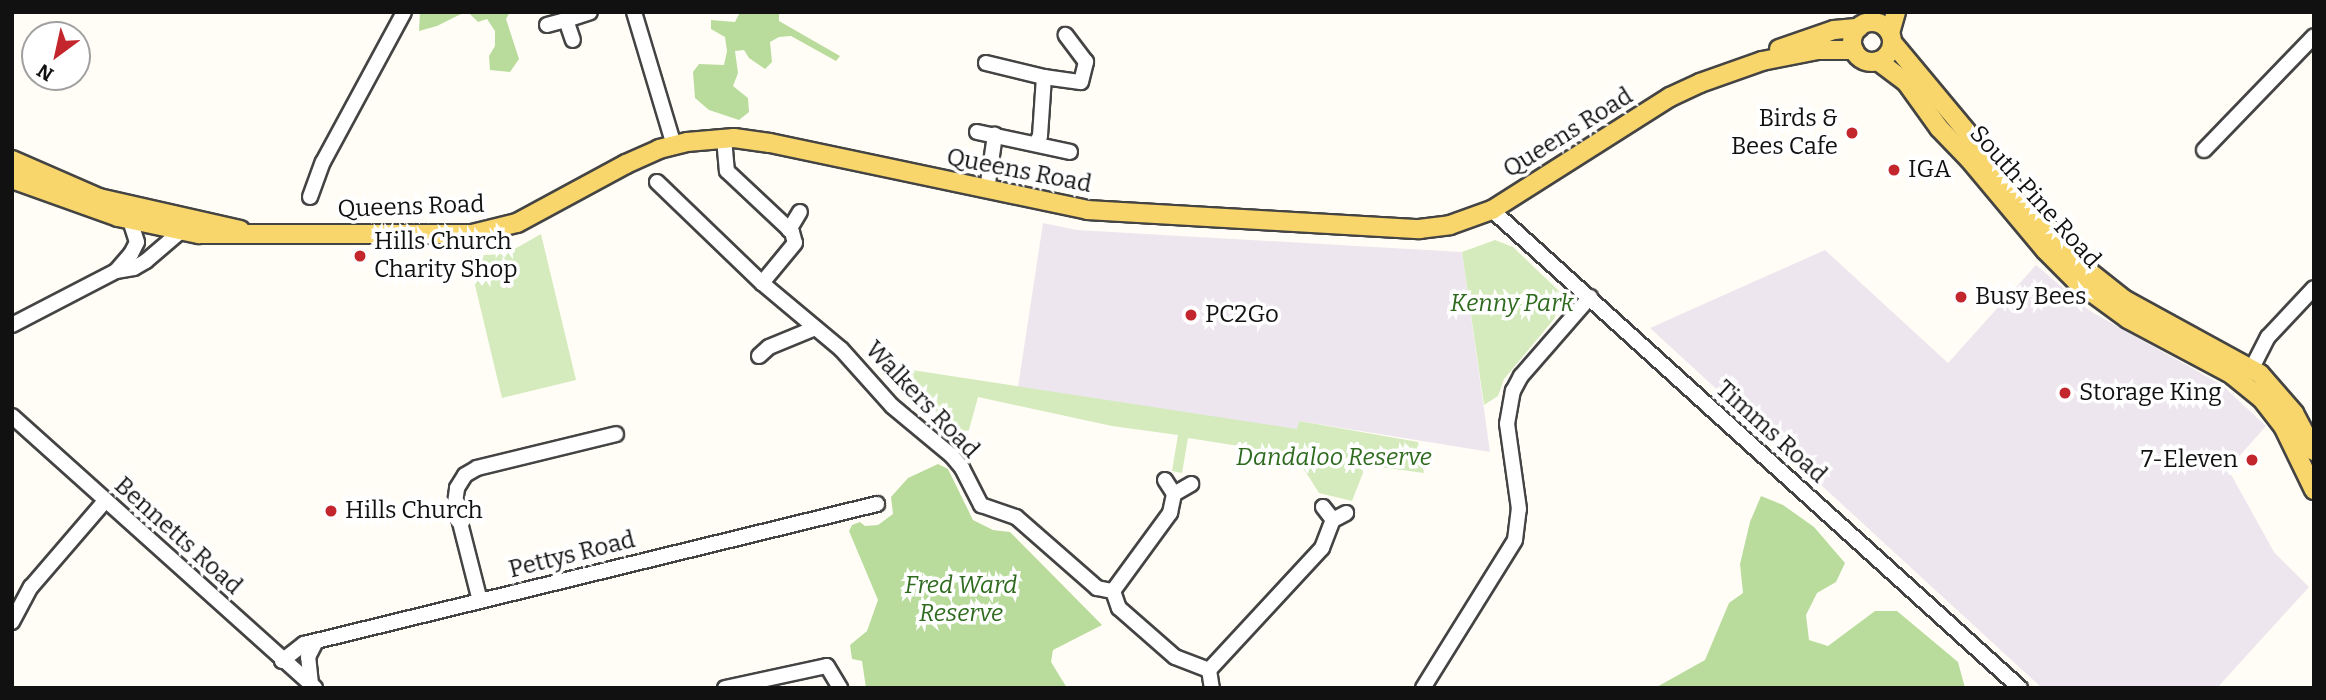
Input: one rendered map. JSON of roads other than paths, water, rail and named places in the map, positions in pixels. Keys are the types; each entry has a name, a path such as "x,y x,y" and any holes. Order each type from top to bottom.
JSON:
{"main road":[{"path":"1891,38 1882,25 1870,21 1853,38 1854,50 1867,61 1878,61 1888,54 1896,12"},
{"name":"Queens Road","path":"1762,61 1782,47 1870,21"},
{"name":"South Pine Road","path":"1891,38 2042,226 2081,266 2140,310 2252,368 2286,402 2314,451"},
{"name":"Queens Road","path":"12,179 69,202 180,232 216,236 250,233 460,234 492,231 533,216 625,164 674,145 724,138 770,143 1087,210 1403,230 1450,225 1492,210 1670,97 1762,61 1818,50 1854,50"},
{"name":"South Pine Road","path":"1878,61 1906,82 1939,128 1969,159 2045,250 2082,286 2128,319 2231,374 2261,398 2288,435 2314,491"},
{"name":"Queens Road","path":"12,160 99,198 250,233"}],"street":[{"path":"310,198 323,162 404,12"},
{"path":"547,25 590,12"},
{"path":"634,12 674,145"},
{"path":"566,20 573,40"},
{"path":"986,64 1081,82 1086,62 1066,34"},
{"path":"2204,150 2314,36"},
{"path":"1037,143 1040,136 1044,77"},
{"path":"977,132 1070,152"},
{"path":"986,190 995,135"},
{"path":"724,138 727,171 789,230 795,243 762,283"},
{"name":"Walkers Road","path":"657,182 762,283 841,349 892,406 952,456 962,468 981,505 1016,517 1097,588 1113,591 1119,608 1175,657 1209,670"},
{"name":"Timms Road","path":"1492,210 2020,688"},
{"path":"789,230 800,212"},
{"path":"116,271 131,254 136,242 130,220"},
{"path":"12,325 116,271 134,268 180,232"},
{"path":"2252,368 2268,337 2314,288"},
{"path":"1423,688 1515,540 1519,509 1507,424 1513,390 1536,358 1590,297"},
{"path":"758,356 769,346 815,328"},
{"name":"Bennetts Road","path":"12,416 313,686"},
{"path":"480,601 456,503 457,488 466,475 477,468 616,434"},
{"path":"1113,591 1170,513 1174,494 1164,480"},
{"path":"1174,494 1191,484"},
{"path":"12,622 37,580 105,501"},
{"name":"Pettys Road","path":"282,661 293,650 316,641 877,504"},
{"path":"1212,688 1209,670 1322,548 1340,517 1323,507"},
{"path":"313,686 308,657 316,641"},
{"path":"725,688 827,666 839,688"}],"place":[{"name":"Birds & Bees Cafe","path":"1852,133"},
{"name":"IGA","path":"1894,170"},
{"name":"Hills Church Charity Shop","path":"360,256"},
{"name":"Busy Bees","path":"1961,297"},
{"name":"PC2Go","path":"1191,315"},
{"name":"Storage King","path":"2065,393"},
{"name":"7-Eleven","path":"2252,460"},
{"name":"Hills Church","path":"331,511"}],"park label":[{"name":"Kenny Park","path":"1512,304"},
{"name":"Dandaloo Reserve","path":"1334,458"},
{"name":"Fred Ward Reserve","path":"961,600"}]}
